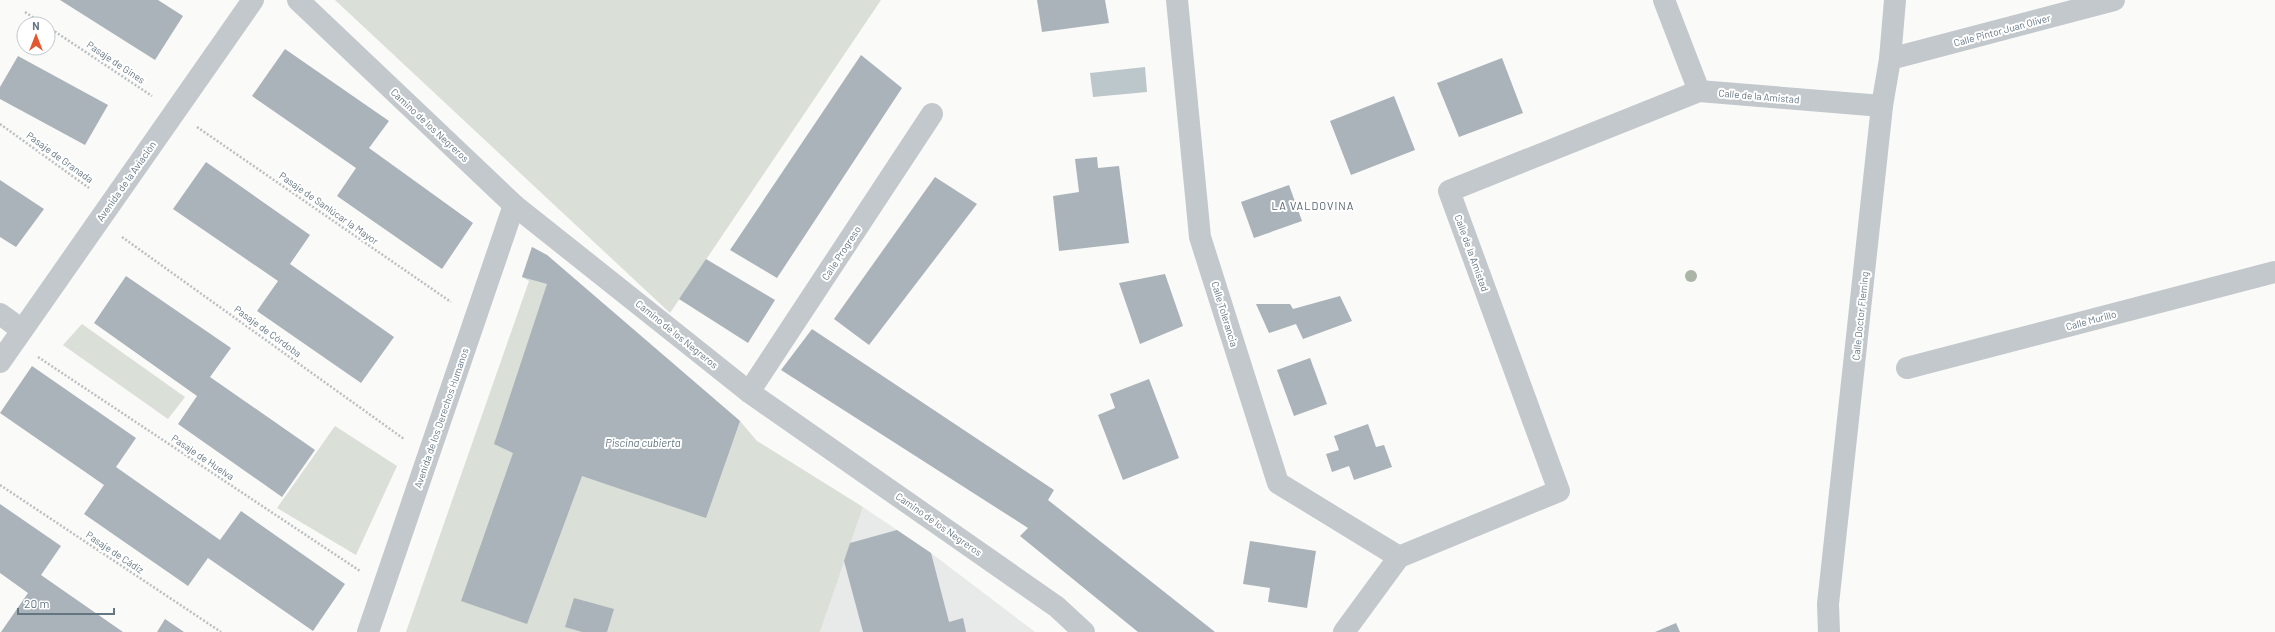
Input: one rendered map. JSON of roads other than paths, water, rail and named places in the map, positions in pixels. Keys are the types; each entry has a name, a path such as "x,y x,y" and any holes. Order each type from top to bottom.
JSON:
{"street":[{"name":"Avenida de la Aviación","path":"0,362 253,0"},
{"name":"Camino de los Negreros","path":"298,0 514,205 749,392 1057,607 1084,632"},
{"name":"Calle Tolerancia","path":"1177,0 1200,237 1278,483 1399,556"},
{"path":"1664,0 1699,91"},
{"name":"Calle Doctor Fleming","path":"1828,632 1828,604 1882,106 1890,59 1895,0"},
{"name":"Calle Pintor Juan Oliver","path":"1890,59 2114,0"},
{"name":"Calle de la Amistad","path":"1399,556 1559,491 1449,191 1699,91 1882,106"},
{"name":"Calle Progreso","path":"749,392 932,114"},
{"name":"Avenida de los Derechos Humanos","path":"368,632 514,205"},
{"name":"Calle Murillo","path":"1907,368 2275,272"},
{"path":"0,314 18,335"},
{"path":"1344,632 1399,556"}],"district":[{"name":"LA VALDOVINA","path":"1313,205"}],"water label":[{"name":"Piscina cubierta","path":"643,442"}]}
